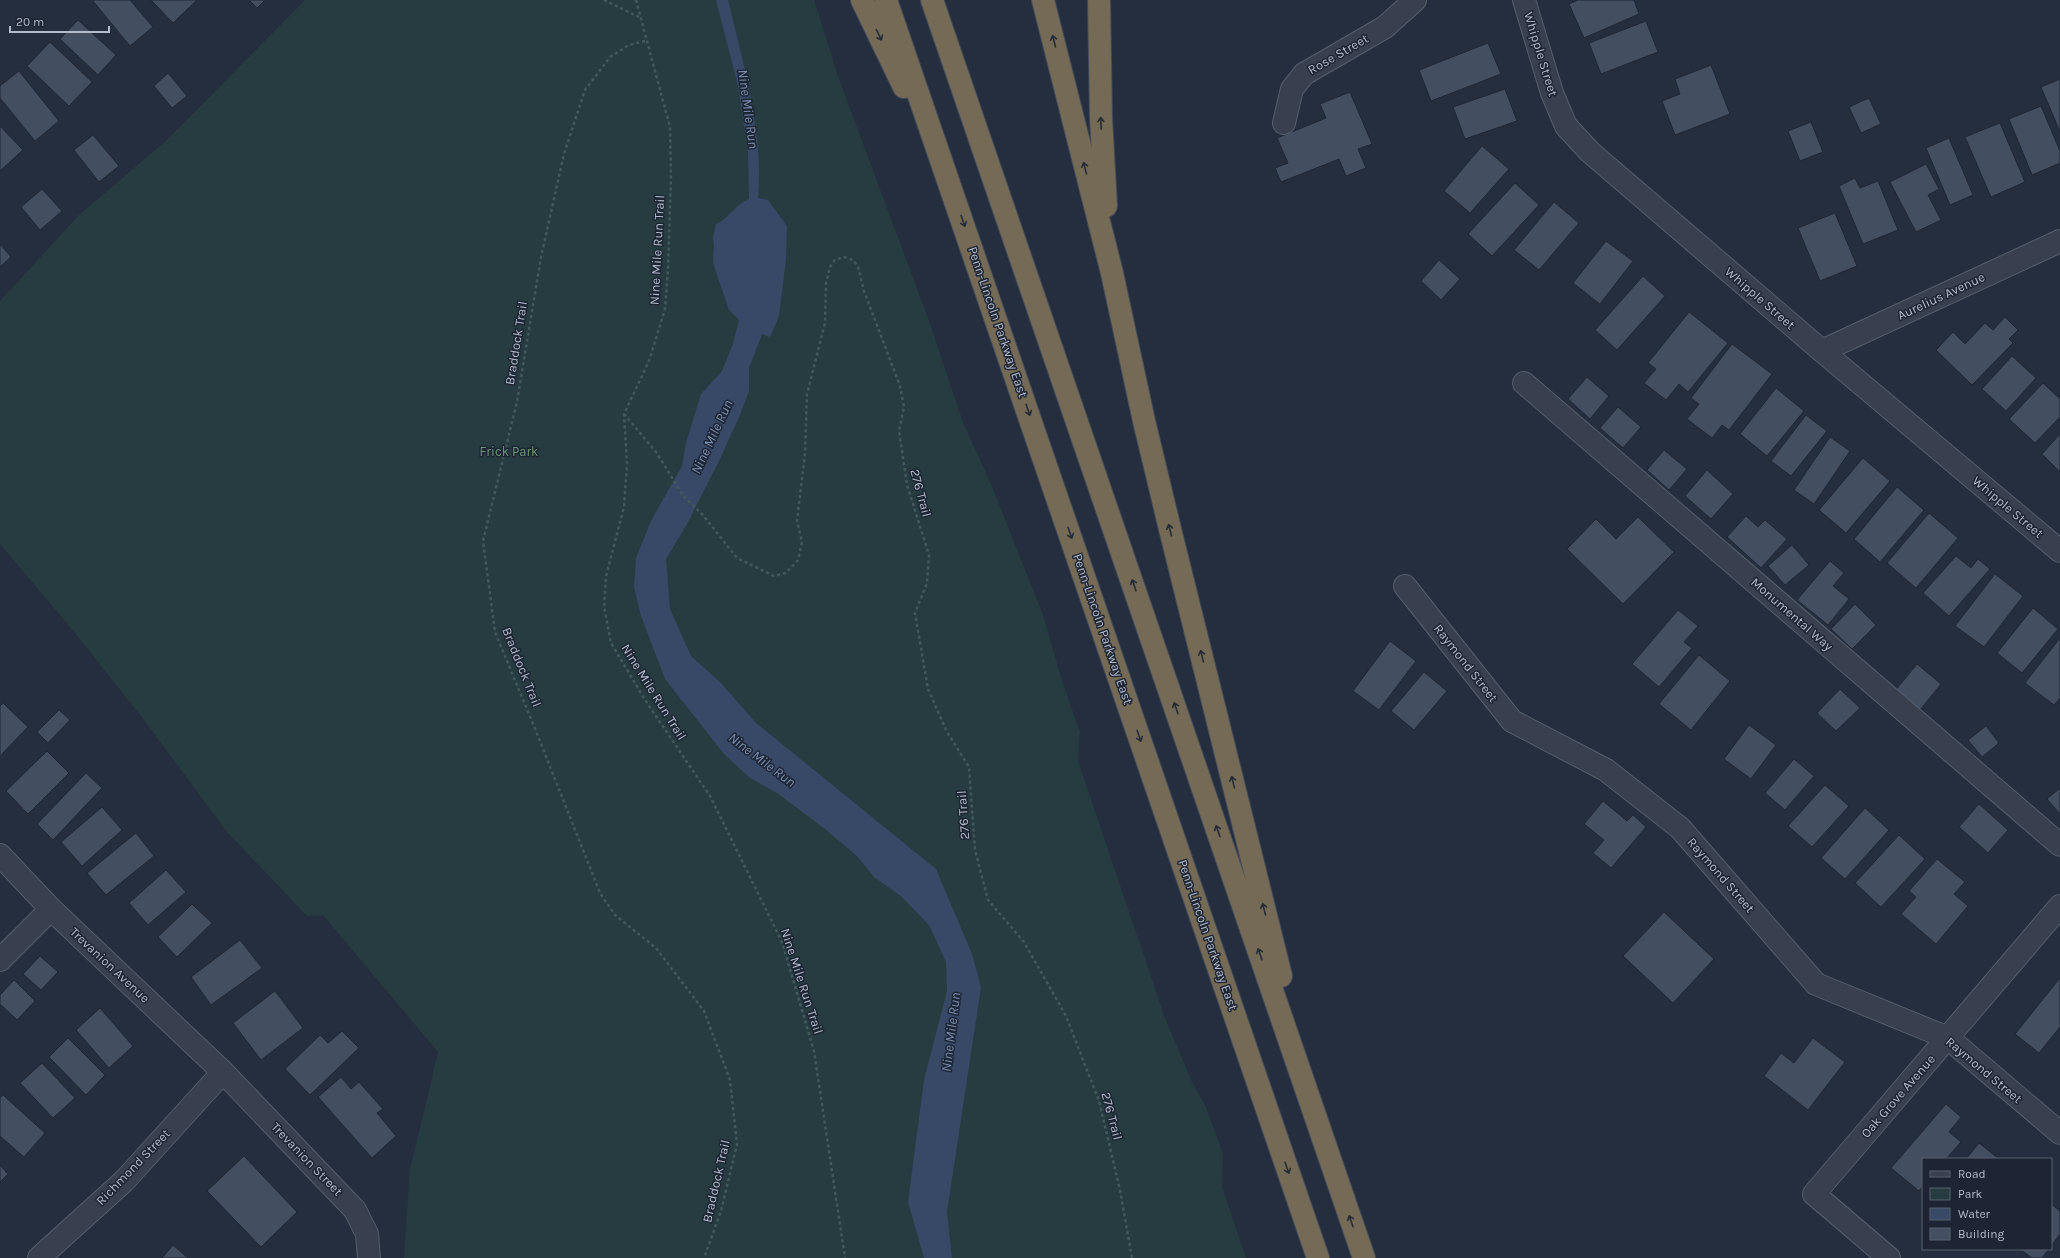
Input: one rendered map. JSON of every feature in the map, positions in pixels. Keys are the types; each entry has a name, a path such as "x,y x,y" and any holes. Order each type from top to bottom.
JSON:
{"highway":[{"path":"862,0 951,184"},
{"name":"Penn-Lincoln Parkway East","path":"886,0 951,184 1318,1258"},
{"path":"932,0 1364,1258"},
{"path":"1043,0 1112,273 1166,513 1318,1123"},
{"path":"1099,0 1103,166 1112,273"}],"street":[{"name":"Rose Street","path":"1284,123 1292,89 1304,74 1385,27 1415,0"},
{"name":"Whipple Street","path":"1524,0 1552,93 1566,126 1590,152 1822,351 2060,551"},
{"name":"Aurelius Avenue","path":"1822,351 2056,248"},
{"name":"Monumental Way","path":"1524,383 2060,845"},
{"name":"Raymond Street","path":"1404,586 1512,721 1606,770 1680,828 1816,984 1948,1038 2060,1133"},
{"name":"Trevanion Avenue","path":"0,855 51,909 223,1072"},
{"name":"Oak Grove Avenue","path":"1889,1258 1814,1194 2060,906"},
{"path":"0,960 51,909"},
{"name":"Richmond Street","path":"39,1258 124,1181 223,1072"},
{"name":"Trevanion Street","path":"223,1072 355,1210 367,1234 369,1258"}],"path":[{"path":"604,0 639,17"},
{"name":"Nine Mile Run Trail","path":"636,0 645,41 670,127 671,177 668,269 663,316 649,361 624,414 627,464 624,507 606,576 604,606 611,643 645,700 710,796 782,942 814,1051 845,1258"},
{"name":"Braddock Trail","path":"645,41 629,45 610,57 584,90 564,154 541,257 517,402 483,541 495,632 537,733 600,893 615,915 656,948 704,1011 730,1080 737,1144 721,1211 704,1258"},
{"name":"276 Trail","path":"624,414 656,452 684,497 702,514 737,558 774,576 786,573 798,560 802,542 797,521 805,454 807,394 825,323 826,283 830,267 835,260 844,257 853,260 858,267 864,291 900,386 904,407 899,431 907,486 929,555 927,583 915,613 928,688 947,732 969,767 975,850 988,900 1024,942 1066,1016 1099,1101 1120,1190 1132,1258"}],"green space":[{"name":"Frick Park","path":"305,0 814,0 839,79 928,318 964,425 991,484 1043,615 1063,684 1080,732 1078,761 1165,1018 1192,1082 1206,1107 1223,1154 1222,1187 1246,1258 404,1258 410,1169 438,1052 323,915 307,916 227,832 144,720 71,628 0,544 0,301 79,215 167,140"}],"water":[{"name":"Nine Mile Run","path":"716,0 728,0 746,73 755,124 758,149 758,198 768,200 787,226 786,259 779,316 770,337 762,334 749,368 749,391 740,415 719,461 686,526 666,559 670,609 691,656 721,683 756,723 936,869 972,954 981,987 947,1212 952,1258 924,1258 908,1202 924,1080 947,991 946,962 929,925 902,897 874,877 857,856 825,829 777,793 750,778 724,754 665,679 641,616 634,587 636,558 651,521 682,466 686,443 701,394 722,371 733,344 739,320 729,310 713,263 713,237 716,224 740,204 749,199 748,152 738,86"}],"building":[{"path":"130,0 153,27 130,46 93,1"},
{"path":"151,0 197,0 173,23"},
{"path":"249,0 265,0 257,8"},
{"path":"1578,0 1634,0 1639,14 1584,38 1569,4"},
{"path":"78,20 116,55 98,75 60,39"},
{"path":"1646,21 1658,52 1601,74 1589,43"},
{"path":"50,42 92,82 69,106 27,66"},
{"path":"1488,43 1501,74 1431,101 1419,70"},
{"path":"1711,65 1730,114 1675,135 1662,101 1680,94 1675,79"},
{"path":"19,71 59,121 35,141 0,98 0,86"},
{"path":"168,73 187,96 172,108 154,86"},
{"path":"2060,79 2060,132 2041,87"},
{"path":"1505,89 1517,121 1465,139 1453,107"},
{"path":"1350,92 1372,144 1358,149 1366,168 1346,176 1339,159 1281,182 1275,168 1288,163 1277,138 1326,118 1320,104"},
{"path":"1869,98 1881,124 1861,133 1849,107"},
{"path":"2041,106 2060,151 2060,163 2032,175 2009,119"},
{"path":"1811,122 1823,152 1800,161 1788,131"},
{"path":"2000,123 2025,182 1991,197 1965,137"},
{"path":"0,126 23,150 0,171"},
{"path":"93,135 119,166 99,182 74,150"},
{"path":"1949,138 1973,195 1950,205 1926,148"},
{"path":"1482,146 1509,169 1470,213 1444,191"},
{"path":"1926,164 1939,189 1928,195 1941,220 1916,232 1890,182"},
{"path":"1855,178 1860,188 1878,181 1898,230 1863,244 1839,186"},
{"path":"1515,183 1539,205 1492,256 1468,234"},
{"path":"42,189 62,211 40,230 21,207"},
{"path":"1554,202 1579,223 1539,270 1514,250"},
{"path":"1835,213 1857,266 1820,281 1798,228"},
{"path":"1606,241 1633,261 1600,304 1573,283"},
{"path":"0,244 11,257 0,267"},
{"path":"1439,260 1460,279 1441,300 1421,281"},
{"path":"1643,276 1665,296 1617,350 1595,330"},
{"path":"1689,312 1728,343 1688,392 1679,384 1666,400 1644,383 1656,369 1648,363"},
{"path":"2005,317 2018,330 2009,339 2013,343 1972,385 1936,350 1953,332 1965,344 1985,323 1993,330"},
{"path":"1732,344 1772,374 1729,430 1722,425 1712,438 1687,419 1699,404 1691,398"},
{"path":"2012,356 2036,378 2006,411 1982,389"},
{"path":"1587,377 1609,396 1590,419 1568,399"},
{"path":"2043,383 2060,399 2060,417 2035,443 2009,419"},
{"path":"1776,388 1804,411 1767,456 1740,434"},
{"path":"1618,407 1641,427 1623,448 1600,428"},
{"path":"1806,415 1827,431 1791,476 1771,461"},
{"path":"2060,434 2060,472 2042,454"},
{"path":"1830,437 1850,451 1814,504 1794,490"},
{"path":"1664,450 1687,469 1669,490 1647,470"},
{"path":"1863,458 1890,481 1846,533 1819,510"},
{"path":"1707,470 1733,494 1711,519 1685,496"},
{"path":"1897,487 1924,510 1880,562 1854,539"},
{"path":"1929,513 1958,538 1916,588 1887,563"},
{"path":"1746,516 1758,527 1765,520 1787,539 1761,568 1727,537"},
{"path":"1638,517 1674,552 1623,604 1567,549 1596,519 1616,539"},
{"path":"1792,545 1809,565 1785,585 1768,566"},
{"path":"1956,556 1971,568 1978,559 1990,569 1949,616 1923,593"},
{"path":"1830,561 1844,573 1833,586 1849,599 1828,625 1797,600"},
{"path":"1995,574 2023,596 1984,647 1955,626"},
{"path":"1855,604 1876,625 1852,649 1831,629"},
{"path":"2033,608 2058,629 2022,673 1997,653"},
{"path":"1678,610 1698,626 1684,642 1692,648 1659,687 1632,664"},
{"path":"2060,638 2060,698 2054,705 2025,683"},
{"path":"1390,641 1416,661 1379,710 1353,691"},
{"path":"1699,655 1730,681 1691,730 1659,704"},
{"path":"1917,664 1941,684 1920,710 1895,691"},
{"path":"1424,672 1447,691 1414,730 1391,711"},
{"path":"1840,689 1860,708 1836,731 1817,713"},
{"path":"3,703 28,727 0,756 0,706"},
{"path":"59,710 70,720 48,743 37,732"},
{"path":"1749,725 1776,745 1751,779 1724,759"},
{"path":"1986,726 1999,743 1982,757 1968,740"},
{"path":"47,751 69,773 28,814 6,791"},
{"path":"1794,759 1814,776 1785,810 1765,793"},
{"path":"86,773 102,788 53,840 37,824"},
{"path":"1825,785 1849,806 1812,847 1788,826"},
{"path":"2060,788 2060,814 2047,799"},
{"path":"1603,801 1627,821 1633,815 1646,827 1611,868 1593,853 1604,840 1584,824"},
{"path":"1979,804 2008,830 1988,853 1959,827"},
{"path":"102,807 122,830 82,866 61,842"},
{"path":"1865,808 1889,830 1845,879 1821,858"},
{"path":"136,833 154,856 106,895 87,873"},
{"path":"1899,835 1925,859 1881,907 1855,883"},
{"path":"1937,859 1965,882 1954,894 1968,906 1936,944 1901,914 1916,897 1909,891"},
{"path":"166,870 186,892 148,925 129,903"},
{"path":"192,904 212,923 177,957 158,937"},
{"path":"1664,912 1714,959 1673,1003 1623,956"},
{"path":"240,940 262,968 211,1005 191,977"},
{"path":"40,956 58,972 41,990 23,974"},
{"path":"2060,978 2060,1027 2039,1053 2015,1034"},
{"path":"14,980 35,1001 17,1020 0,1004 0,995"},
{"path":"275,991 303,1028 261,1060 233,1023"},
{"path":"100,1008 133,1046 109,1068 76,1030"},
{"path":"342,1031 359,1048 310,1095 285,1069 320,1035 328,1043"},
{"path":"68,1038 105,1075 86,1095 49,1057"},
{"path":"1813,1038 1845,1062 1808,1110 1764,1076 1781,1053 1794,1063"},
{"path":"42,1063 75,1098 53,1118 20,1083"},
{"path":"341,1077 351,1089 359,1082 383,1109 377,1113 396,1136 372,1158 318,1097"},
{"path":"3,1095 45,1133 24,1157 0,1136 0,1098"},
{"path":"1946,1104 1961,1117 1949,1132 1961,1142 1947,1158 1922,1158 1922,1187 1919,1191 1891,1168"},
{"path":"1979,1143 1998,1158 1967,1158"},
{"path":"244,1156 297,1212 261,1247 207,1191"},
{"path":"0,1165 8,1174 0,1182"},
{"path":"2052,1205 2060,1211 2060,1234 2052,1245"},
{"path":"173,1245 188,1258 162,1258"},
{"path":"2021,1250 2048,1250 2042,1258 2032,1258"}]}
